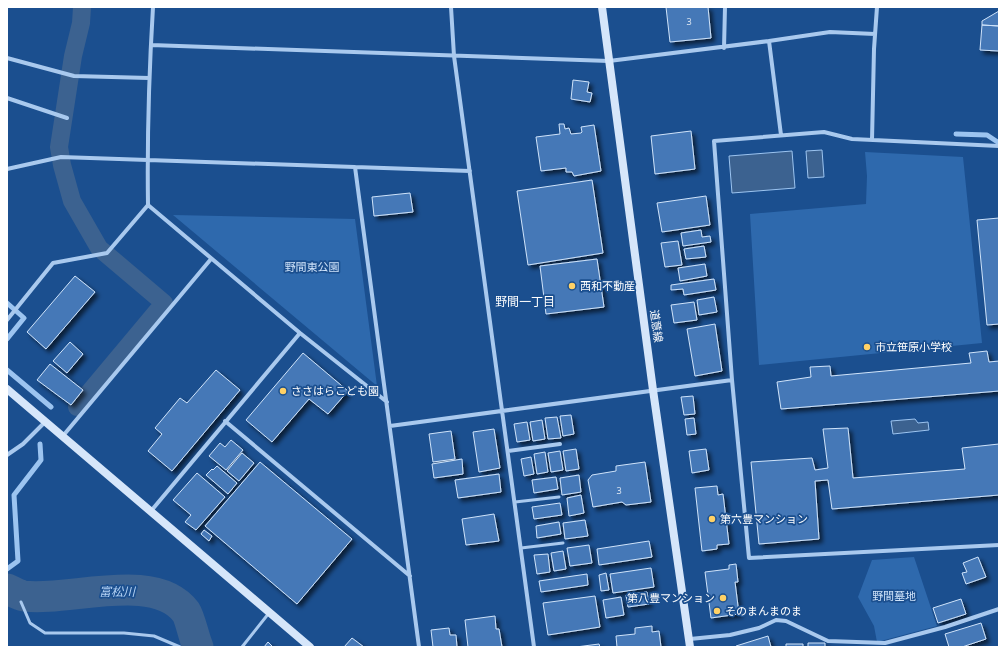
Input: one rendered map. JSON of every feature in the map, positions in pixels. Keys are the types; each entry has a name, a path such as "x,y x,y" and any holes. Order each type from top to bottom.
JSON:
{"street":[{"path":"7,320 53,263 107,253 148,205 147,160 149,78 153,7"},
{"path":"451,7 454,56 534,647"},
{"name":"道意線","path":"602,7 653,390 690,643"},
{"path":"724,7 724,48"},
{"path":"872,140 875,34 878,7"},
{"path":"151,45 609,62 724,48 830,32 875,34"},
{"path":"769,41 781,135"},
{"path":"7,58 74,76 149,78"},
{"path":"7,98 67,118"},
{"path":"999,146 852,139 824,132 714,141 732,380 749,558 999,545"},
{"path":"7,169 61,157 470,171"},
{"path":"354,167 419,647"},
{"path":"148,205 300,334 387,402"},
{"path":"62,437 211,259"},
{"path":"150,511 300,334"},
{"path":"390,426 732,380"},
{"path":"7,389 310,647"},
{"path":"225,421 410,576"},
{"path":"7,456 23,444 45,422"},
{"path":"508,451 560,444"},
{"path":"690,643 759,628 776,620 786,621 828,641 885,643 945,627 999,609"},
{"path":"828,641 828,647"}],"lane":[{"path":"514,502 559,497"},
{"path":"521,548 563,543"},
{"path":"21,602 30,623 45,633 124,633 154,636 180,647"},
{"path":"242,647 269,613"}],"green space":[{"path":"865,152 963,157 982,343 759,365 750,214 866,204 867,176"},
{"name":"野間東公園","path":"173,215 355,219 377,386"},
{"name":"野間墓地","path":"914,557 937,626 877,642 874,626 858,597 872,560"}],"shaded area":[{"path":"822,150 824,177 808,178 806,151"},
{"path":"792,151 795,188 732,193 729,156"},
{"path":"915,419 918,423 928,422 929,430 893,434 891,421"}],"building":[{"path":"666,7 708,7 711,38 670,42"},
{"path":"999,11 999,26 982,25 982,21"},
{"path":"982,25 999,26 999,51 980,50"},
{"path":"573,80 589,82 587,92 592,93 590,102 571,99"},
{"path":"559,124 564,124 565,129 569,128 571,134 581,133 581,127 594,125 601,171 574,176 572,172 566,172 566,168 541,171 536,137 560,134"},
{"path":"691,131 695,169 655,174 651,136"},
{"path":"592,180 603,253 528,265 517,191"},
{"path":"410,193 413,212 374,216 372,197"},
{"path":"706,196 710,225 662,232 657,203"},
{"path":"999,218 999,324 987,325 977,220"},
{"path":"701,230 702,237 710,236 711,242 683,246 681,233"},
{"path":"678,241 682,265 665,267 661,243"},
{"path":"704,246 706,257 686,259 684,249"},
{"name":"西和不動産","path":"597,259 604,307 546,314 540,266"},
{"path":"705,264 707,276 680,281 678,268"},
{"path":"75,276 95,292 46,349 27,332"},
{"path":"714,279 716,290 684,295 683,289 671,290 671,285"},
{"path":"714,297 717,312 699,315 697,300"},
{"path":"694,302 697,320 674,323 671,305"},
{"path":"715,324 722,371 695,376 687,329"},
{"path":"70,342 83,354 67,373 53,361"},
{"path":"987,351 989,362 999,361 999,391 781,409 777,382 811,377 810,367 830,366 831,376 971,363 969,353"},
{"path":"303,353 348,391 328,414 309,399 272,442 246,420"},
{"path":"50,364 83,390 71,405 37,380"},
{"path":"216,370 240,390 172,471 148,451 162,434 155,428 180,398 187,403"},
{"path":"693,396 695,414 684,415 681,397"},
{"path":"571,415 574,434 563,436 560,416"},
{"path":"557,417 561,438 548,439 545,418"},
{"path":"694,418 696,434 687,435 685,419"},
{"path":"542,420 545,439 533,441 530,422"},
{"path":"527,422 530,440 517,442 514,424"},
{"path":"848,428 853,478 965,469 962,448 999,444 999,495 832,509 828,480 815,481 819,539 759,544 751,462 812,458 815,470 828,468 823,429"},
{"path":"494,429 500,468 479,472 473,432"},
{"path":"451,431 455,459 433,462 429,434"},
{"path":"231,440 243,450 226,470 209,456 220,443 225,447"},
{"path":"576,449 579,469 566,471 563,451"},
{"path":"706,449 709,470 692,473 689,451"},
{"path":"560,451 563,470 551,472 548,453"},
{"path":"545,452 548,472 537,474 534,454"},
{"path":"242,453 254,463 239,481 227,471"},
{"path":"531,457 534,474 524,476 521,459"},
{"path":"462,459 463,474 434,478 432,464"},
{"path":"260,462 352,539 297,604 205,526"},
{"path":"645,462 651,502 626,505 622,502 593,507 588,480 592,475 616,471 616,466"},
{"path":"217,466 237,483 228,494 206,475"},
{"path":"197,473 225,497 196,530 185,522 191,515 173,500"},
{"path":"499,474 501,492 458,498 455,480"},
{"path":"579,475 581,492 562,495 560,478"},
{"path":"556,477 558,489 534,493 532,480"},
{"name":"第六豊マンション","path":"717,486 718,495 723,494 729,544 717,545 717,549 702,551 695,488"},
{"path":"581,495 584,513 569,516 567,498"},
{"path":"560,503 562,515 534,519 532,507"},
{"path":"494,514 499,541 466,545 462,519"},
{"path":"585,520 588,536 565,539 563,523"},
{"path":"559,522 561,534 537,538 536,526"},
{"path":"204,530 212,536 209,541 201,534"},
{"path":"649,541 652,557 599,565 597,549"},
{"path":"589,545 592,563 570,566 567,548"},
{"path":"563,551 566,569 554,571 551,553"},
{"path":"548,554 550,572 537,574 534,555"},
{"path":"978,557 986,577 966,584 962,573 967,572 963,563"},
{"name":"第八豊マンション","path":"736,564 738,582 735,582 739,614 711,618 705,572 729,569 729,565"},
{"path":"651,568 654,587 613,593 610,574"},
{"path":"606,573 609,590 601,591 599,575"},
{"path":"587,574 588,585 541,592 539,581"},
{"path":"647,592 649,604 628,607 626,595"},
{"path":"595,596 600,627 548,635 543,603"},
{"path":"621,597 624,615 606,618 603,600"},
{"path":"961,599 966,614 938,623 933,608"},
{"path":"495,616 496,629 499,629 502,647 468,647 465,620"},
{"path":"981,623 986,639 962,647 949,647 945,634"},
{"path":"652,626 652,632 659,631 661,647 617,647 616,636 635,634 635,628"},
{"path":"449,628 450,635 456,635 457,647 433,647 431,630"},
{"path":"768,636 771,647 736,646"},
{"path":"352,638 364,647 344,647"},
{"path":"268,642 273,647 264,647"},
{"path":"808,643 825,643 825,647 808,647"},
{"path":"599,644 600,647 576,647"},
{"path":"786,644 803,644 803,647 786,647"}],"waterway":[{"path":"77,407 164,303 99,248 72,201 62,165 59,147 73,56 81,23 82,7"},
{"path":"956,134 987,135 999,143"},
{"path":"7,303 24,318 7,339"},
{"path":"7,370 51,407"},
{"path":"7,569 18,561 14,495 41,460 40,444"},
{"name":"富松川","path":"7,584 8,589"},
{"name":"富松川","path":"7,589 24,596 42,597 110,590 133,590 154,593 172,600 186,612 198,647"}],"place":[{"name":"西和不動産","path":"572,286"},
{"name":"市立笹原小学校","path":"867,347"},
{"name":"ささはらこども園","path":"283,391"},
{"name":"第六豊マンション","path":"712,519"},
{"name":"第八豊マンション","path":"723,598"},
{"name":"そのまんまのま","path":"717,611"}],"district":[{"name":"野間一丁目","path":"525,302"}]}
